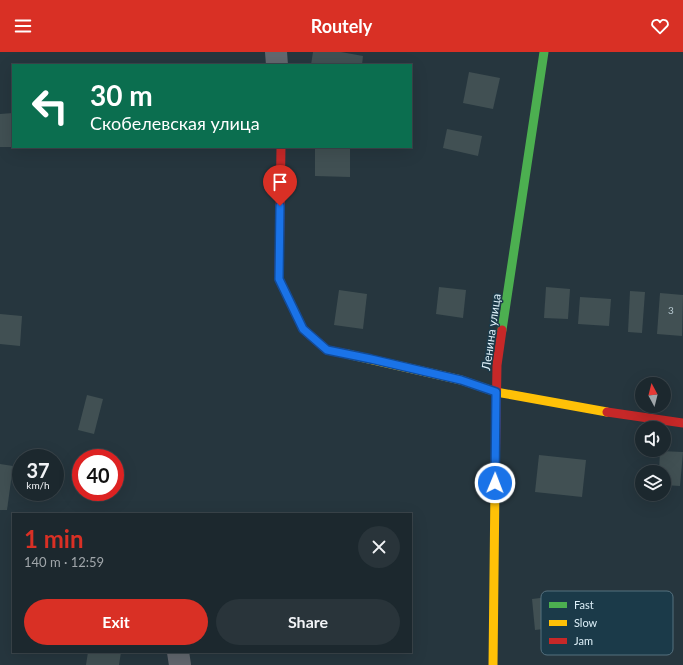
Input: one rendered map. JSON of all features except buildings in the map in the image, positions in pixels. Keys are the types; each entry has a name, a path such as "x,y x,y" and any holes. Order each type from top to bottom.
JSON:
{"street":[{"path":"276,52 277,64"},
{"name":"Ленина улица","path":"493,665 496,392 498,365 544,52"},
{"path":"281,148 279,279 303,329 327,350 461,380 496,392 626,415 683,423"},
{"path":"178,653 180,665"}],"traffic: fast":[{"path":"502,330 544,52"}],"traffic: slow":[{"path":"347,354 461,380 496,392 607,412"},
{"path":"493,665 495,484"}],"traffic: jam":[{"path":"281,148 279,279 303,329 327,350 347,354"},
{"path":"495,484 497,365 502,330"},
{"path":"607,412 683,423"}],"route":[{"path":"280,206 279,279 303,329 327,350 461,380 496,392 495,483"}]}
